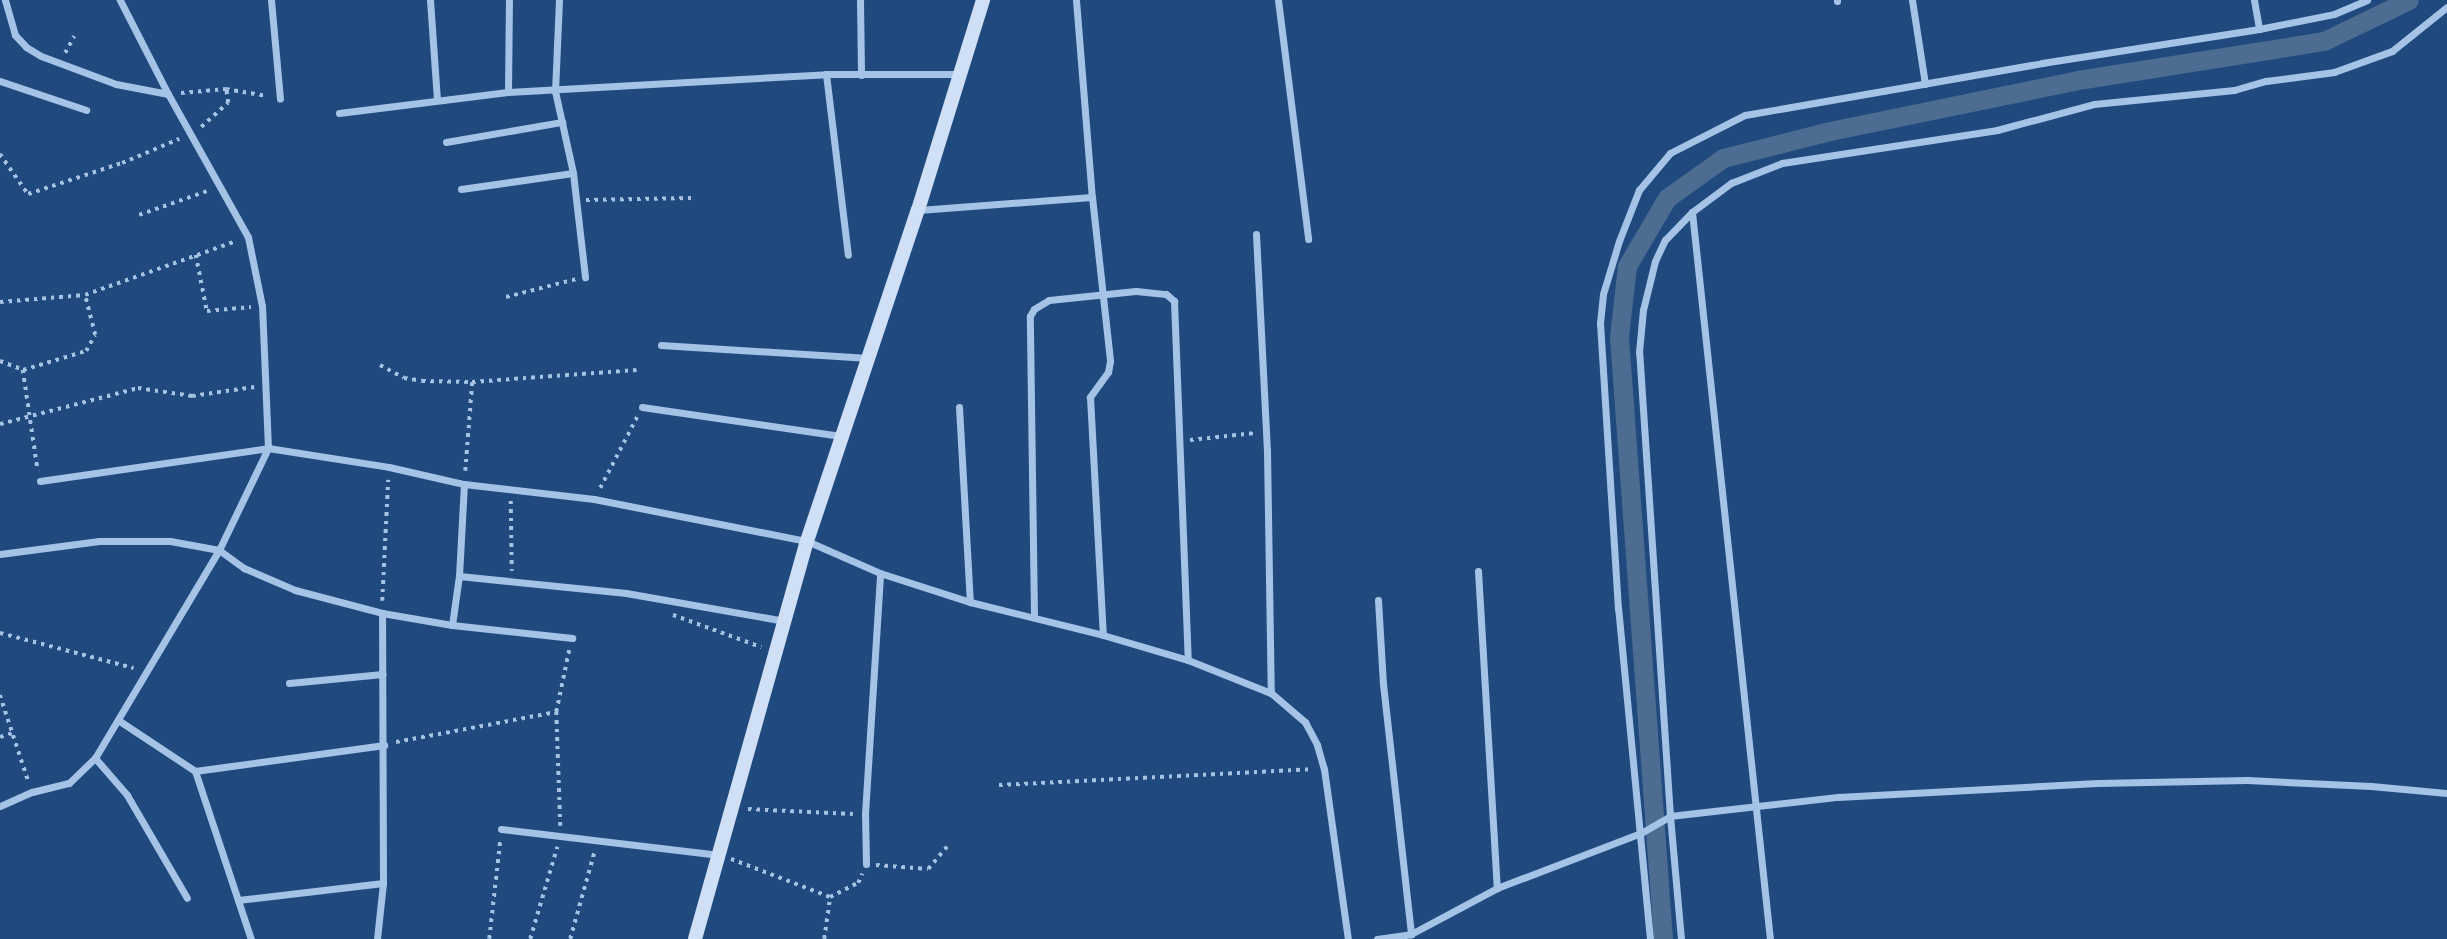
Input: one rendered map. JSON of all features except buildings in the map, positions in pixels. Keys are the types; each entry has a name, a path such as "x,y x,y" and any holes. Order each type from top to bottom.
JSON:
{"street":[{"path":"5,0 15,35 26,47 41,56 116,84 168,94"},
{"path":"0,806 32,792 69,783 96,758 145,671 219,550 268,448 262,306 248,237 218,187 120,0"},
{"path":"271,0 280,99"},
{"path":"430,0 438,100"},
{"path":"508,92 509,0"},
{"path":"559,0 555,91 573,173 585,277"},
{"path":"860,0 861,75"},
{"path":"695,939 807,541 918,210 983,0"},
{"path":"1076,0 1092,197 1110,361 1108,372 1093,390 1090,407 1103,635"},
{"path":"1278,0 1308,239"},
{"path":"1912,0 1925,84"},
{"path":"2254,0 2259,29"},
{"path":"1650,939 1618,609 1600,323 1603,293 1639,190 1670,153 1704,133 1745,115 2259,29 2334,14 2367,0"},
{"path":"1681,939 1670,816 1639,352 1643,310 1655,261 1665,240 1692,212 1731,183 1782,163 1997,130 2094,104 2234,90 2359,65 2392,51 2426,27 2447,7"},
{"path":"339,113 508,92 826,74 960,74"},
{"path":"826,74 848,255"},
{"path":"0,80 86,110"},
{"path":"446,142 562,122"},
{"path":"461,190 573,173"},
{"path":"918,210 1092,197"},
{"path":"1692,212 1770,939"},
{"path":"1256,234 1265,432 1271,693"},
{"path":"1034,617 1028,322 1034,309 1049,300 1136,291 1173,297 1188,660"},
{"path":"661,345 869,358"},
{"path":"642,407 841,436"},
{"path":"959,407 970,602"},
{"path":"40,481 268,448 389,467 464,484 594,499 807,541 880,573 970,602 1103,635 1188,660 1271,693 1305,722 1317,745 1324,769 1348,939"},
{"path":"452,625 459,576 464,484"},
{"path":"0,554 99,541 170,541 219,550 230,561 295,590 382,613 452,625 572,638"},
{"path":"1478,571 1497,888"},
{"path":"866,864 865,814 880,573"},
{"path":"459,576 626,593 785,621"},
{"path":"1378,600 1385,696 1410,934"},
{"path":"377,939 383,883 382,613"},
{"path":"289,683 383,674"},
{"path":"118,720 195,771 251,939"},
{"path":"195,771 384,745"},
{"path":"96,758 127,795 187,898"},
{"path":"1377,939 1410,934 1497,888 1641,833 1670,816 1863,795 2112,782 2247,780 2447,793"},
{"path":"501,829 720,855"},
{"path":"238,900 383,883"}],"path":[{"path":"0,154 28,194 122,163 192,134 228,103 226,89"},
{"path":"168,94 226,89 280,99"},
{"path":"139,215 218,187"},
{"path":"577,200 691,198"},
{"path":"0,302 85,296 248,237"},
{"path":"196,255 206,312 262,306"},
{"path":"506,297 585,277"},
{"path":"0,361 23,370 86,351 94,335 85,296"},
{"path":"380,365 404,378 472,382 637,370"},
{"path":"23,370 40,481"},
{"path":"464,484 472,382"},
{"path":"0,424 138,388 191,396 266,385"},
{"path":"594,499 642,407"},
{"path":"1181,441 1265,432"},
{"path":"382,613 389,467"},
{"path":"511,489 512,582"},
{"path":"660,610 777,652"},
{"path":"0,633 145,671"},
{"path":"530,939 561,835 556,712 572,638"},
{"path":"0,695 15,733 32,792"},
{"path":"384,745 556,712"},
{"path":"0,737 15,733"},
{"path":"999,785 1324,769"},
{"path":"732,808 865,814"},
{"path":"489,939 501,829"},
{"path":"570,939 597,840"},
{"path":"720,855 830,897 858,883 866,864 928,869 947,846"},
{"path":"824,939 830,897"}],"waterway":[{"path":"1663,939 1619,337 1627,266 1667,198 1723,158 1830,131 2084,79 2324,41 2409,0"}]}
